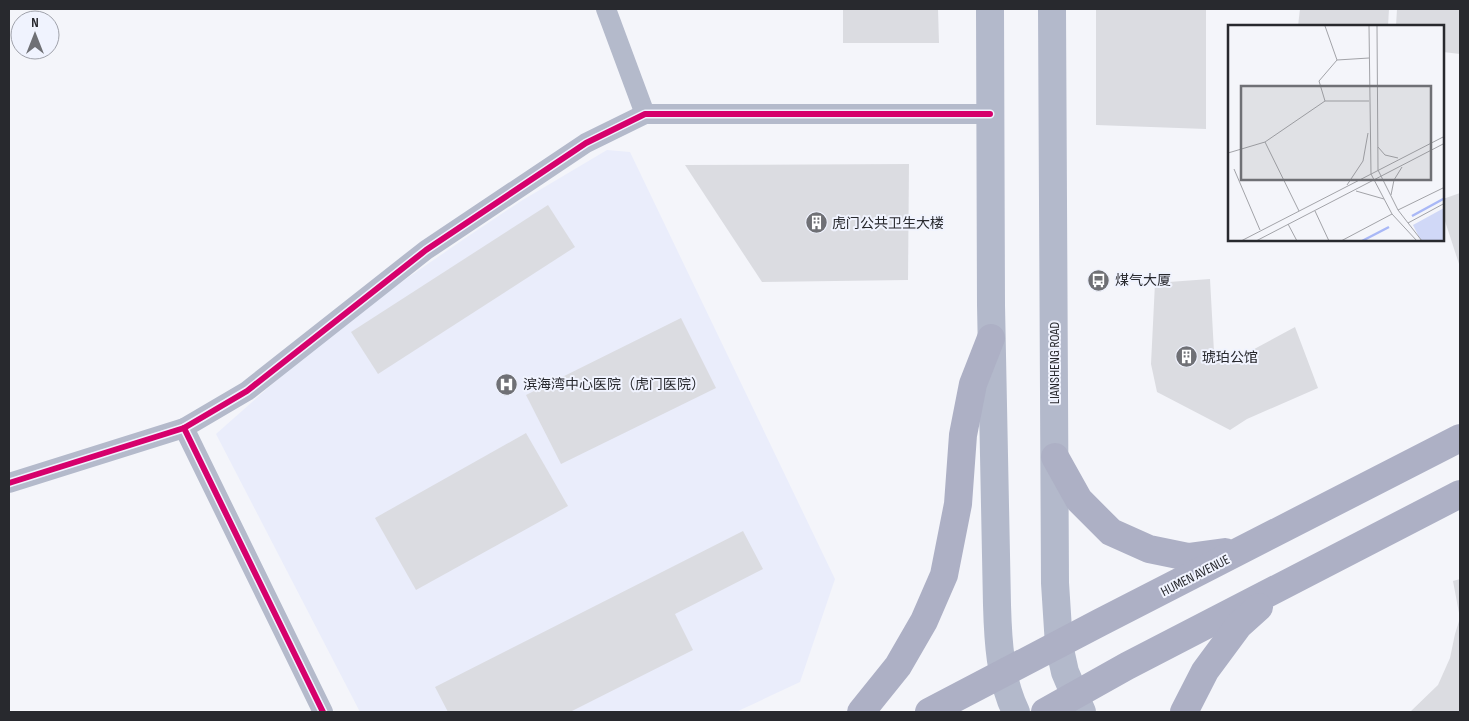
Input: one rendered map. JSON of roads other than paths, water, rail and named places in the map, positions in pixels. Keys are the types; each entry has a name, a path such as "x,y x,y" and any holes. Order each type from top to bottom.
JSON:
{"main road":[{"path":"990,9 991,338 998,645 1003,674 1016,712"},
{"name":"LIANSHENG ROAD","path":"1052,9 1058,645 1065,672 1078,704"},
{"path":"862,712 898,666 924,620 944,575 958,504 963,435 973,384 991,338"},
{"name":"HUMEN AVENUE","path":"929,712 1460,438"},
{"path":"1055,457 1079,500 1111,532 1149,549 1188,557 1244,550"},
{"path":"1045,712 1078,704 1127,666 1460,494"},
{"path":"1184,712 1205,671 1238,625 1282,586"}],"street":[{"path":"606,9 645,114"},
{"path":"9,483 184,428 247,390 426,250 586,144 645,114 990,114"},
{"path":"184,428 323,712"}],"place":[{"name":"虎门公共卫生大楼","path":"816,223"},
{"name":"煤气大厦","path":"1099,280"},
{"name":"琥珀公馆","path":"1186,357"},
{"name":"滨海湾中心医院（虎门医院）","path":"507,384"}]}
